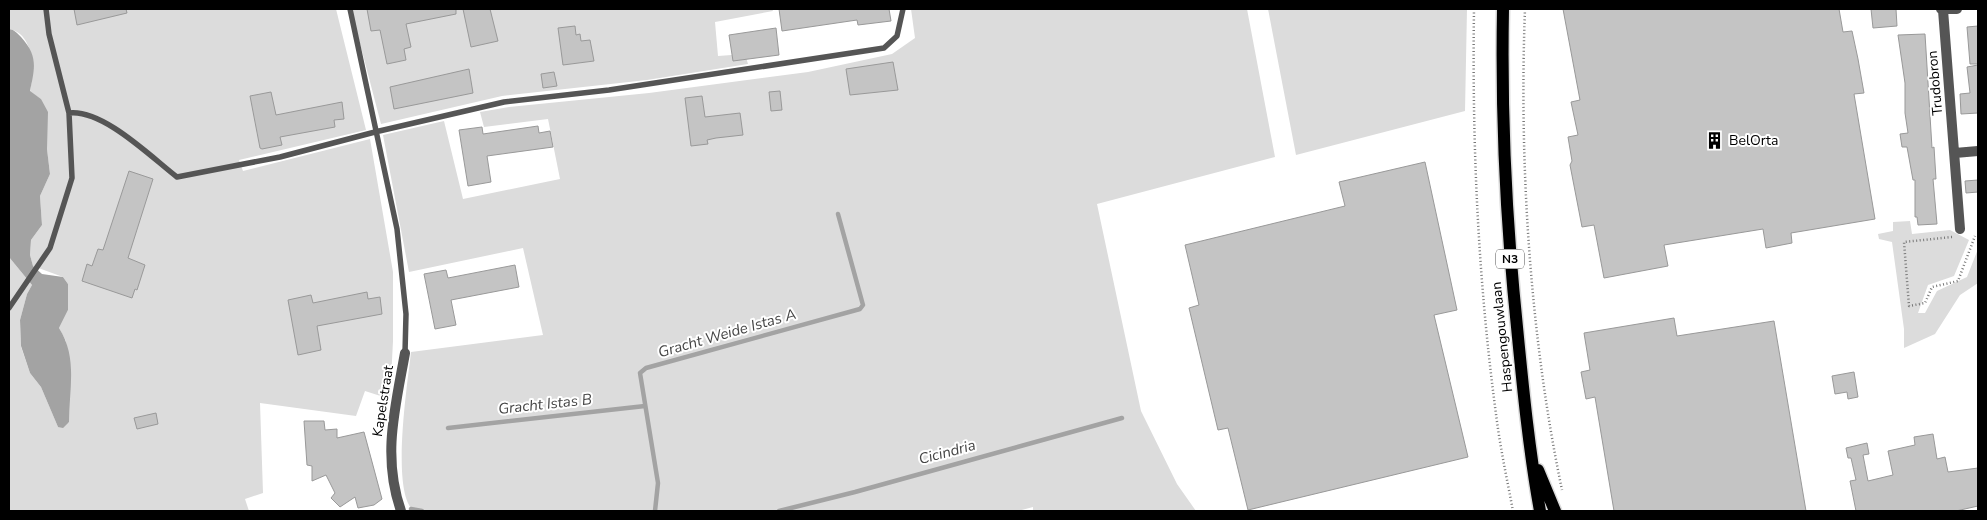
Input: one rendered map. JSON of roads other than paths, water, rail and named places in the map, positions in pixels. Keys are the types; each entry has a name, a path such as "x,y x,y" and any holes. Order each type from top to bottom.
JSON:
{"main road":[{"name":"Haspengouwlaan","path":"1503,9 1502,73 1505,194 1528,444 1540,511"},
{"path":"1528,444 1526,483 1531,511"},
{"path":"1528,444 1555,511"}],"street":[{"path":"1942,10 1957,9"},
{"name":"Trudobron","path":"1942,10 1960,233"},
{"path":"1955,153 1978,151"},
{"name":"Kapelstraat","path":"401,511 392,475 390,442 405,353"}],"lane":[{"path":"9,308 50,248 72,178 69,113 49,34 46,9"},
{"path":"350,9 397,229 406,314 405,353"},
{"path":"69,113 80,112 121,132 177,177 280,157 375,132 504,102 609,90 884,48 897,36 903,9"}],"waterway":[{"name":"Gracht Weide Istas A","path":"655,511 658,483 640,373 646,368 860,309 863,305 838,214"},
{"name":"Gracht Istas B","path":"448,428 645,406"},
{"name":"Cicindria","path":"779,511 855,492 1122,418"},
{"name":"Cicindria","path":"411,509 422,511"}],"place":[{"name":"BelOrta","path":"1715,140"}]}
